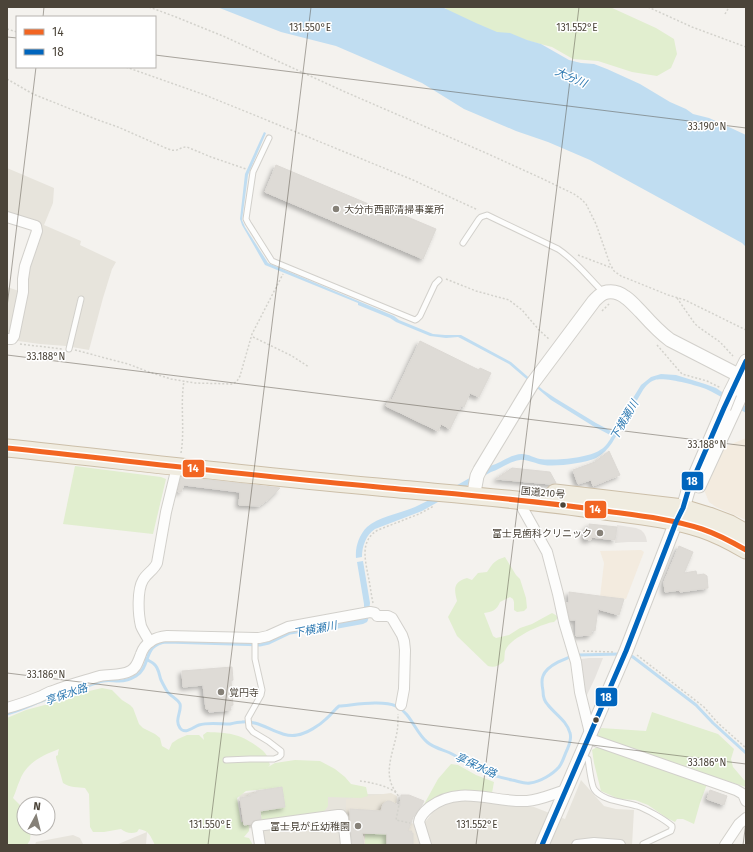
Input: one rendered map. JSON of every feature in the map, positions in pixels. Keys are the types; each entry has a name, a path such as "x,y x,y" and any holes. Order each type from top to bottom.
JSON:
{"highway":[{"name":"国道210号","path":"7,448 335,483 521,500 664,519 679,515 703,529 746,550"},
{"name":"国道210号","path":"335,483 449,485 564,493 679,515 713,518 730,524 746,533"}],"street":[{"path":"7,217 36,226 37,231 23,274 23,292 14,336 10,338"},
{"path":"475,487 480,470 532,384 594,301 600,296 608,297 611,292 624,296 630,300 658,330 670,340 744,380"},
{"path":"542,845 631,639 688,491 728,411 731,394 744,380 746,361"},
{"path":"150,642 145,634 139,615 140,592 143,580 158,564 166,512 177,466"},
{"path":"521,500 523,509 547,552 564,622 575,654 580,692 589,736"},
{"path":"7,708 57,689 101,676 127,672 133,669 138,662 143,649 157,638 167,636 255,638 268,636 288,627 369,613 377,616 388,616 392,618 403,638 405,650 404,690 401,705"},
{"path":"589,736 736,790 743,794 746,801"},
{"path":"426,845 419,822 420,819 429,808 444,799 467,795 528,801 566,790"},
{"path":"260,845 257,826 341,815 344,818 346,845"},
{"path":"725,845 739,824 746,818"},
{"path":"577,845 620,845"}],"lane":[{"path":"269,138 253,172 246,219 272,261 415,320 420,316 435,284 439,280"},
{"path":"464,244 481,216 487,215 558,249 567,255 608,297"},
{"path":"69,349 81,299"},
{"path":"226,760 274,759 279,757 281,754 281,751 253,732 249,727 248,718 261,695 262,690 255,660 255,638"},
{"path":"580,756 588,759 593,787 600,795 607,799 642,808 672,826 671,831 643,844"}],"path":[{"path":"149,7 176,16 223,36 343,91 486,153 574,194 586,204 596,224 610,264 614,271 621,276 676,298 685,300 746,330"},
{"path":"648,7 692,27 746,47"},
{"path":"725,14 729,7"},
{"path":"129,68 205,95 296,132 413,180 484,213"},
{"path":"7,79 33,94 118,127 168,150 176,151 187,147 253,172"},
{"path":"576,255 612,268"},
{"path":"10,338 18,344 83,351 128,364 155,374 184,381 233,384 237,381 241,372 252,334 287,267"},
{"path":"439,280 448,280 476,291 510,300 522,310 539,330 559,347"},
{"path":"600,313 608,297"},
{"path":"676,298 695,324 718,340 733,356"},
{"path":"253,337 292,356 309,367"},
{"path":"655,343 682,374 707,381 731,394"},
{"path":"177,466 182,446 182,392 184,381"},
{"path":"369,613 365,559 365,547 368,539 374,532 419,514 436,505"},
{"path":"575,654 618,652"},
{"path":"634,653 704,707 712,717 746,748"},
{"path":"401,705 389,774 391,785 398,794 399,799 396,820 411,823"},
{"path":"360,781 380,784 398,794"}],"shaded area":[{"path":"7,168 54,188 53,203 44,225 81,241 80,245 116,262 112,269 103,298 89,350 18,341 7,336 7,287 28,294 27,270 42,229 7,215"},
{"path":"746,438 746,520 716,507 709,502 704,490 722,448"},
{"path":"617,525 641,530 646,537 647,542 615,543"},
{"path":"641,550 644,552 626,599 600,597 604,563 600,551"},
{"path":"603,658 586,697 581,659"},
{"path":"581,780 604,806 616,809 634,810 632,845 263,845 261,827 243,829 239,794 287,787 331,794 385,794 413,824 426,821 433,812 445,803 458,801 480,801 534,807 565,819"},
{"path":"391,793 397,796 395,820 413,824 419,845 350,845 346,799"},
{"path":"147,832 146,845 116,845"},
{"path":"73,835 80,838 83,844 91,845 35,845 36,842"}],"green space":[{"path":"445,7 610,7 656,28 674,39 677,54 671,68 657,76 632,72 598,61 573,59 552,47 496,33 447,13"},
{"path":"75,466 161,477 166,479 153,534 63,524"},
{"path":"505,557 520,579 526,598 527,608 524,611 517,612 514,610 513,599 510,597 500,602 494,610 484,613 493,636 496,638 509,635 520,628 532,624 552,613 557,616 557,619 554,622 543,625 514,640 505,650 504,661 496,666 490,667 457,636 448,617 457,601 455,590 457,584 467,578 472,580 478,573 487,572 494,562"},
{"path":"102,688 112,690 133,708 139,724 160,738 162,746 169,750 172,743 187,735 199,735 204,740 203,735 207,732 239,736 251,742 263,751 270,765 268,767 275,763 295,760 320,761 335,769 351,784 366,787 368,796 361,798 328,797 328,806 323,813 262,823 260,811 282,791 267,789 246,791 237,798 241,822 246,823 249,826 249,831 244,837 249,838 253,845 155,845 148,833 139,829 137,832 133,833 121,829 93,832 90,827 89,794 85,788 71,787 63,783 56,758 59,749 36,760 26,769 23,774 13,798 16,801 16,836 30,836 30,840 27,845 7,845 7,718 68,696"},
{"path":"652,712 718,734 734,749 731,759 733,767 746,781 746,787 596,739 601,728 646,731"},
{"path":"597,747 707,784 694,824 683,819 677,819 675,822 648,805 635,800 619,799 601,791 592,750"},
{"path":"451,764 458,765 476,775 494,782 492,793 447,793 443,794 422,808 438,779"},
{"path":"386,833 386,845 365,845 365,834"}],"water":[{"name":"大分川","path":"217,7 442,7 497,32 510,33 541,44 569,60 594,64 607,69 640,84 693,114 709,118 746,135 746,247 742,243 590,160 464,109 422,83 336,46 281,32"},
{"path":"264,132 266,133 248,175 242,220 268,263 433,334 461,335 511,362 543,390 613,432 641,385 651,377 661,374 676,375 716,388 743,406 746,405 746,413 706,389 673,380 655,380 649,383 643,390 610,445 596,458 563,465 541,464 523,460 513,462 491,472 422,511 375,529 369,534 365,541 362,557 356,558 356,550 360,537 367,527 377,520 425,502 490,466 518,454 525,454 546,460 588,455 602,449 612,436 551,400 509,364 458,337 446,338 430,336 358,305 358,303 265,265 240,219 245,174"},
{"path":"363,561 370,603 368,620 363,624 330,630 330,624 364,610 357,562"}],"building":[{"name":"大分市西部清掃事業所","path":"276,165 378,208 379,205 436,229 423,259 265,192"},
{"path":"420,341 479,370 480,368 491,373 479,397 470,393 464,407 461,406 450,429 441,424 438,431 386,406 390,398 392,400"},
{"path":"609,451 620,475 593,486 591,480 578,484 573,470 595,462"},
{"path":"512,468 550,472 556,483 550,484 496,479"},
{"path":"181,477 280,488 259,506 239,505 240,492 184,485 181,492 178,492"},
{"name":"富士見歯科クリニック","path":"589,524 617,527 615,540 591,537 591,540 584,539 585,528 589,528"},
{"path":"679,546 693,552 684,573 696,571 697,575 704,574 707,576 708,588 680,592 680,590 665,592 664,582"},
{"path":"569,592 624,599 619,615 598,609 595,631 592,630 591,635 576,636 576,620 570,620 566,603 569,603"},
{"path":"232,667 233,680 231,681 233,705 230,706 231,710 209,712 209,709 206,709 203,685 183,687 182,671"},
{"path":"282,787 285,807 260,811 261,819 253,821 251,824 244,825 240,798 251,796 250,794 257,793 256,791"},
{"path":"710,790 727,796 724,805 707,799"},
{"name":"富士見が丘幼稚園","path":"401,795 409,795 424,801 413,817 408,831 412,831 411,833 413,833 413,845 387,845 387,834 362,833 364,845 352,845 350,809 381,811 383,804 387,801 400,806"}],"waterway":[{"name":"下横瀬川","path":"7,714 100,682 123,681 130,679 141,672 150,651 159,644 167,642 260,645 269,643 290,633 334,626"},
{"name":"享保水路","path":"146,659 156,666 166,690 180,704 178,725 184,731 206,724 249,722 256,723 284,734 297,735 309,731 317,726 339,706 376,703 390,704 401,709 423,738 433,746 451,753 474,767 489,773 523,783 528,783 542,779 556,770 569,746 571,735 566,725 544,698 542,682 545,672 558,662 578,655 620,654"},
{"name":"享保水路","path":"628,655 633,657 696,705 713,723 746,753"}],"transit line":[{"name":"18","path":"542,845 626,651 676,522 683,508 688,491 746,361"},
{"name":"14","path":"7,448 285,478 516,500 637,515 663,519 702,529 724,538 746,550"}],"place":[{"name":"大分市西部清掃事業所","path":"336,209"},
{"name":"富士見歯科クリニック","path":"600,533"},
{"name":"覚円寺","path":"221,692"},
{"name":"富士見が丘幼稚園","path":"358,826"}]}
